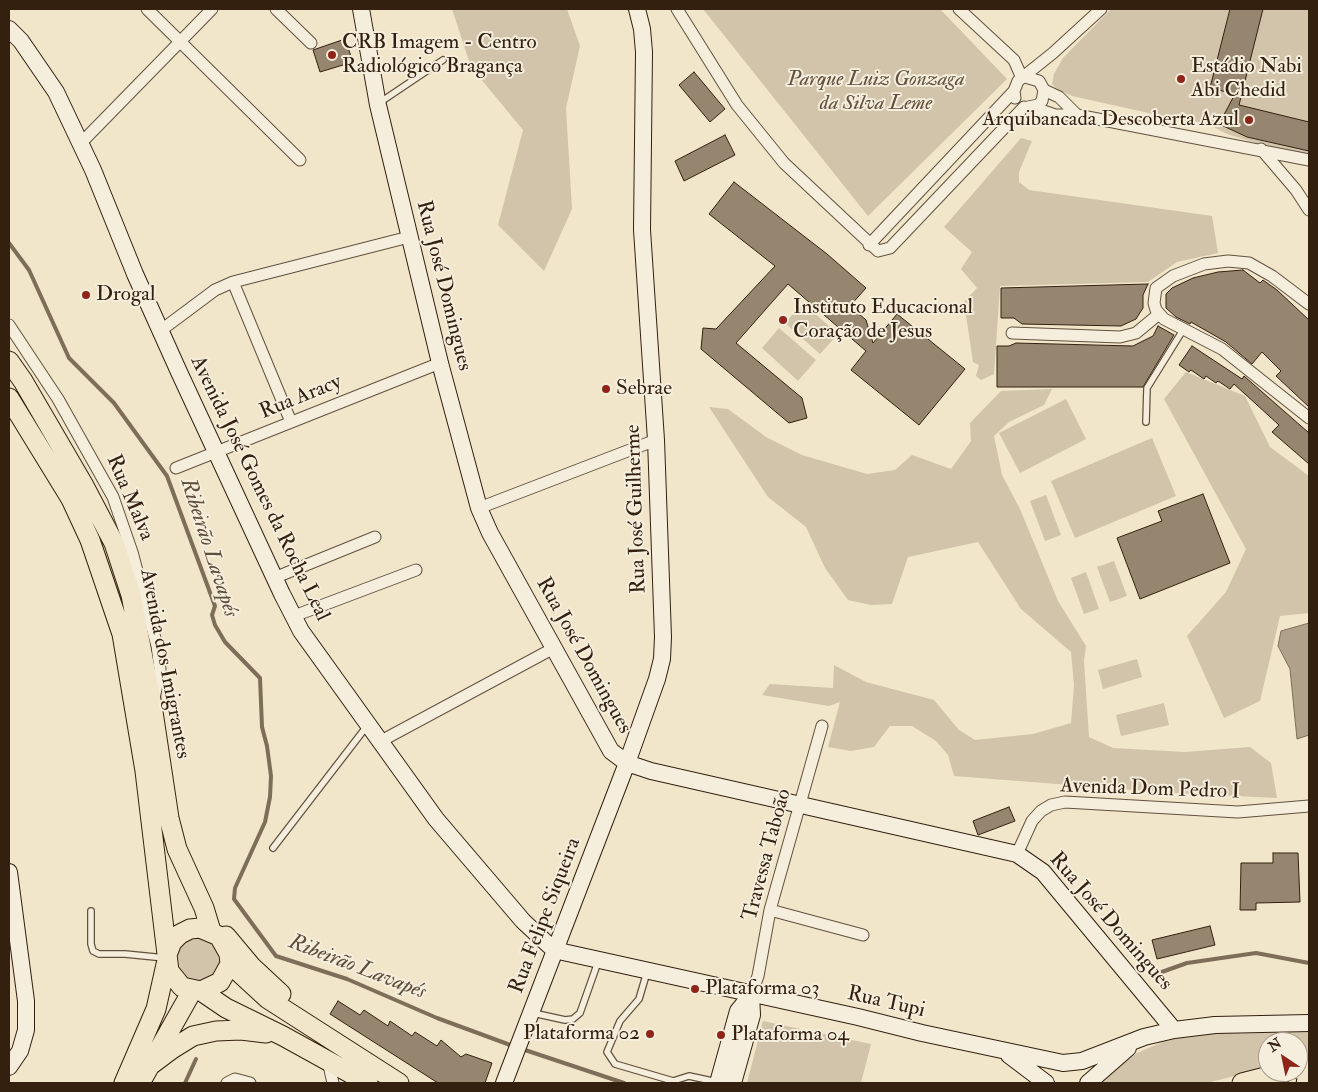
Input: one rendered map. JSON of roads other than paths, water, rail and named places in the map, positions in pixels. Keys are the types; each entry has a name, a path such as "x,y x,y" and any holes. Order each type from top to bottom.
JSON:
{"main road":[{"name":"Avenida dos Imigrantes","path":"9,361 23,381 83,484 114,543 131,595 152,705 169,818 186,872 204,908"},
{"name":"Avenida dos Imigrantes","path":"9,398 71,499 90,540 122,634 145,770 169,971 174,980 182,987 197,991 368,1083"},
{"path":"204,908 211,931"},
{"path":"204,908 252,967 307,1022"},
{"path":"124,1083 156,1009 172,942 180,934 190,929 200,928 211,931 226,944 230,964 268,999 307,1022 399,1083"},
{"path":"144,1075 197,991 220,982 230,964"},
{"path":"144,1075 172,1049 193,1036 210,1032 241,1030 283,1036"},
{"path":"1242,1083 1258,1079"}],"street":[{"path":"147,9 300,160"},
{"path":"80,143 212,9"},
{"path":"276,9 311,43"},
{"name":"Rua José Domingues","path":"361,9 378,105 409,237 479,508 490,534 611,751 627,763 651,771 1017,854 1043,872 1174,1030"},
{"name":"Rua José Guilherme","path":"627,763 657,679 662,659 664,637 656,440 642,230 644,52 637,9"},
{"path":"677,9 737,105 778,156 878,251 890,248 1028,107 1042,101 1047,65 1053,53"},
{"path":"959,9 1014,60 1024,78"},
{"path":"870,245 1014,91 1018,81 1053,53 1101,9"},
{"name":"Avenida José Gomes da Rocha Leal","path":"9,30 21,40 56,92 80,143 160,331 274,578 301,631 436,819 523,921 554,950"},
{"path":"1024,78 1035,78 1077,115"},
{"path":"1014,91 1018,103 1055,115 1077,115 1261,149 1309,160"},
{"path":"1261,149 1296,190 1309,210"},
{"path":"160,331 215,290 233,282 409,237"},
{"path":"1309,304 1272,276 1249,263 1228,261 1188,269 1156,288 1154,303 1158,314 1183,330 1222,349 1309,418"},
{"path":"233,282 291,422"},
{"path":"1012,333 1120,337 1136,333 1158,314"},
{"name":"Rua Malva","path":"9,325 58,399 113,497 132,552 157,646 159,677 152,705"},
{"name":"Rua Aracy","path":"176,468 440,363"},
{"path":"479,508 656,440"},
{"path":"274,578 375,537"},
{"path":"294,616 416,570"},
{"path":"381,741 554,648"},
{"name":"Travessa Taboão","path":"752,995 758,976 770,910 822,726"},
{"name":"Rua Felipe Siqueira","path":"504,1083 524,1036 554,950 627,763"},
{"name":"Avenida Dom Pedro I","path":"1017,854 1032,821 1041,811 1051,805 1065,802 1238,812 1309,806"},
{"path":"9,872 26,1001 26,1030 20,1051 9,1067"},
{"path":"770,910 863,935"},
{"name":"Rua Tupi","path":"554,950 1004,1051 1072,1063 1144,1037 1174,1030 1215,1026 1309,1023"},
{"path":"723,1083 752,1015 752,995"},
{"path":"1088,1083 1144,1037"},
{"name":"Rua Tupi","path":"1004,1051 1046,1083"},
{"path":"328,1060 333,1083"},
{"path":"229,1082 240,1080 250,1083"}],"lane":[{"path":"378,105 443,60"},
{"path":"1146,422 1147,388 1183,330"},
{"path":"273,848 369,724"},
{"path":"92,911 91,944 93,951 99,954 167,957"},
{"path":"531,1013 565,1020 573,1019 580,1013 599,960"},
{"path":"647,971 639,999 620,1021 607,1052 614,1064 673,1081 689,1076 723,1083"}],"waterway":[{"name":"Ribeirão Lavapés","path":"9,243 29,270 69,358 114,403 167,476 215,606 212,615 215,625 225,642 260,678 262,727 271,776 270,797 265,822 235,888 234,899 276,956 347,979 437,1018 513,1046"},
{"name":"Ribeirão Lavapés","path":"1159,973 1187,963 1256,953 1309,963"},
{"name":"Ribeirão Lavapés","path":"522,1049 624,1083"},
{"path":"185,1083 196,1059"}],"place":[{"name":"CRB Imagem - Centro Radiológico Bragança","path":"332,55"},
{"name":"Estádio Nabi Abi Chedid","path":"1181,79"},
{"name":"Arquibancada Descoberta Azul","path":"1249,120"},
{"name":"Drogal","path":"86,295"},
{"name":"Instituto Educacional Coração de Jesus","path":"783,320"},
{"name":"Sebrae","path":"606,389"},
{"name":"Plataforma 03","path":"695,989"},
{"name":"Plataforma 02","path":"650,1034"},
{"name":"Plataforma 04","path":"721,1035"}],"park label":[{"name":"Parque Luiz Gonzaga da Silva Leme","path":"876,92"}]}
